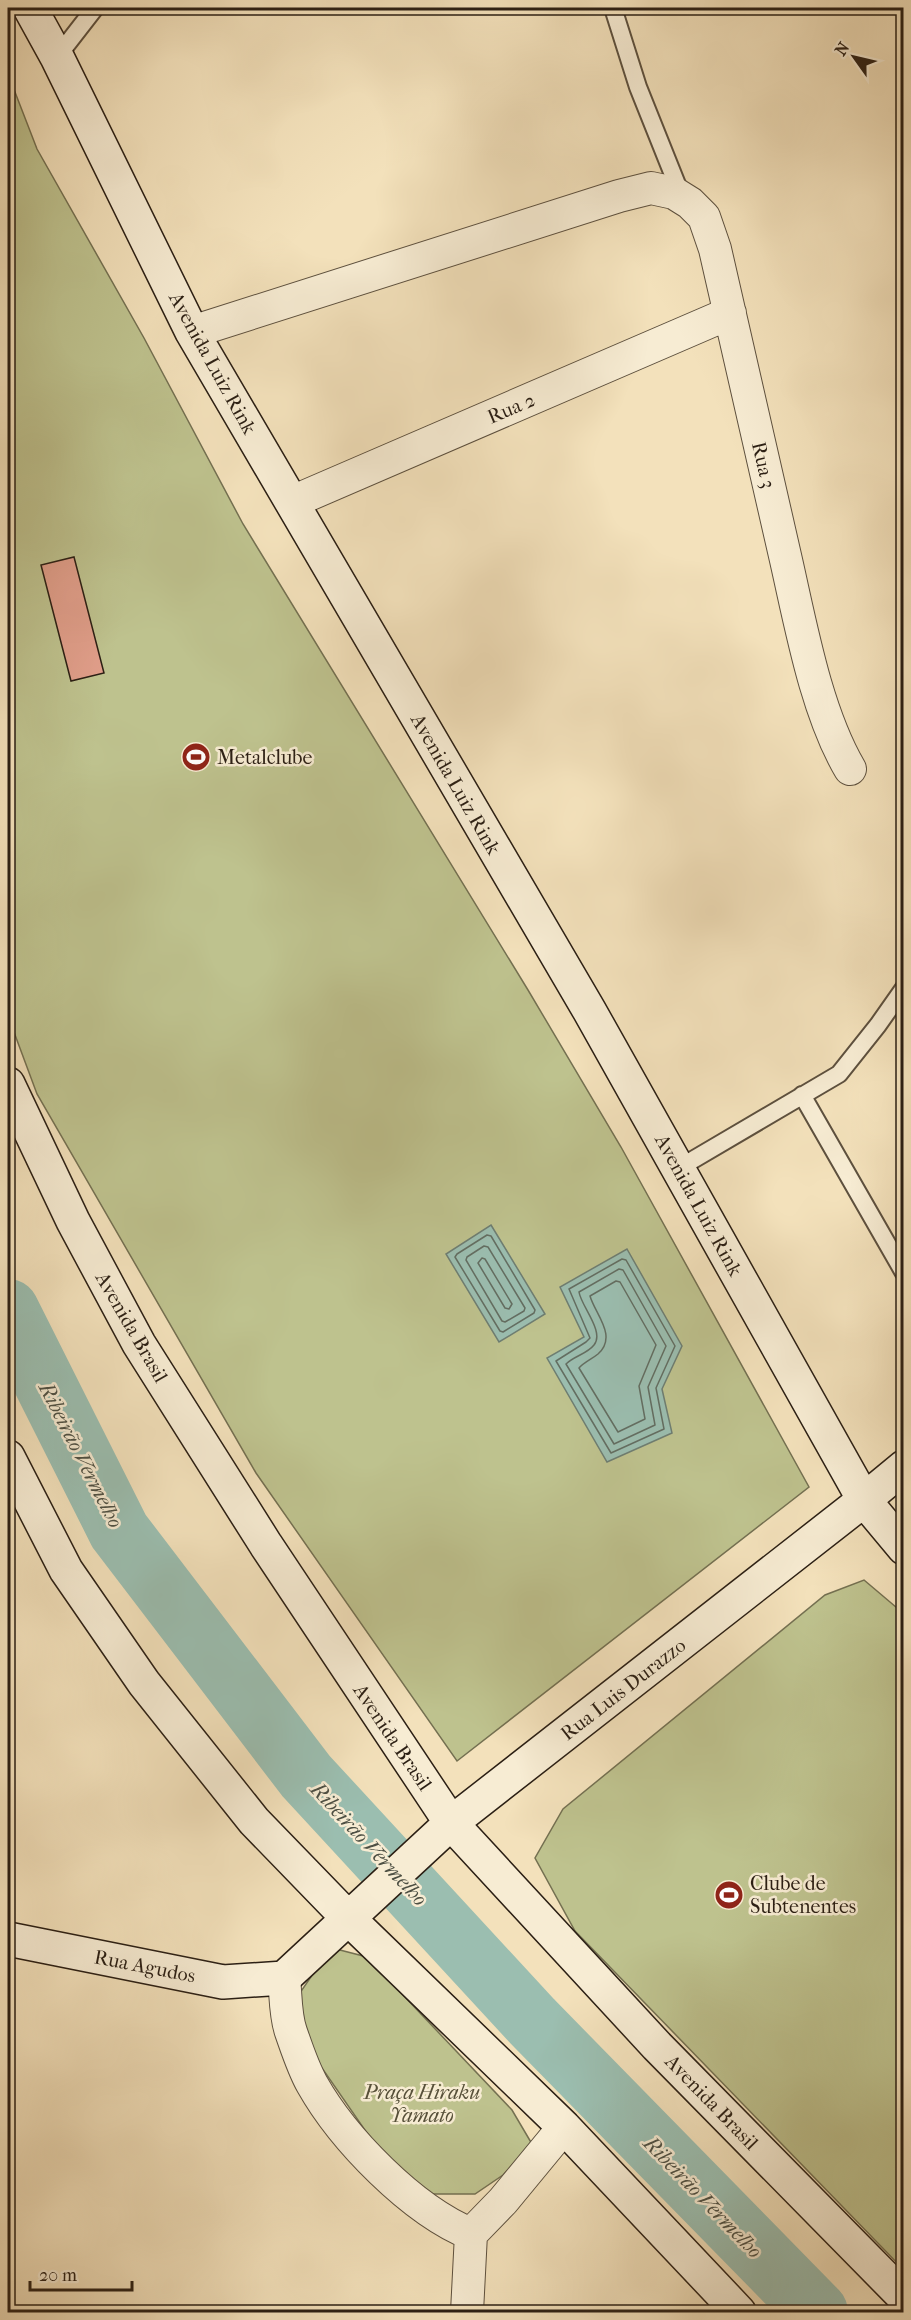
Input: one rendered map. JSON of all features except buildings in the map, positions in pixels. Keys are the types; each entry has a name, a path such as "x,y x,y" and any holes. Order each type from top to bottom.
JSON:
{"street":[{"name":"Avenida Luiz Rink","path":"30,8 57,57 192,332 679,1168 864,1500 903,1548"},
{"name":"Rua 3","path":"192,332 651,188 666,190 682,198 704,217 715,249 804,639 829,725 850,769"},
{"name":"Rua 2","path":"292,502 730,313"},
{"name":"Avenida Brasil","path":"8,1084 73,1221 139,1344 273,1555 451,1823 657,2046 903,2297"},
{"name":"Rua Luis Durazzo","path":"348,1918 451,1823 903,1467"},
{"path":"11,1472 66,1570 144,1683 254,1821 348,1918 564,2127 735,2311"},
{"path":"348,1918 284,1978 286,2012 291,2032 311,2082 333,2117 385,2173 428,2210 450,2225 471,2234"},
{"name":"Rua Agudos","path":"8,1939 223,1982 284,1978"},
{"path":"467,2313 471,2234 503,2201 564,2127"}],"lane":[{"path":"57,57 95,8"},
{"path":"613,8 638,87 682,198"},
{"path":"679,1168 839,1074 878,1025 903,988"},
{"path":"802,1095 903,1273"}],"green space":[{"name":"Metalclube","path":"8,74 37,149 144,338 243,524 528,990 621,1147 809,1487 457,1761 256,1473 37,1094 8,1016"},
{"name":"Clube de Subtenentes","path":"864,1580 903,1613 903,2269 575,1931 535,1858 563,1809 825,1595"},
{"name":"Praça Hiraku Yamato","path":"336,1949 367,1957 512,2110 532,2144 503,2175 475,2194 430,2194 378,2149 315,2058 295,2000 317,1968"}],"water":[{"path":"491,1225 545,1314 499,1342 446,1254"},
{"path":"627,1249 682,1346 662,1389 672,1433 607,1462 547,1358 584,1337 560,1287"}],"waterway":[{"name":"Ribeirão Vermelho","path":"8,1310 119,1531 306,1776 532,2021 817,2312"}],"place":[{"name":"Metalclube","path":"196,757"},
{"name":"Clube de Subtenentes","path":"729,1895"}]}
